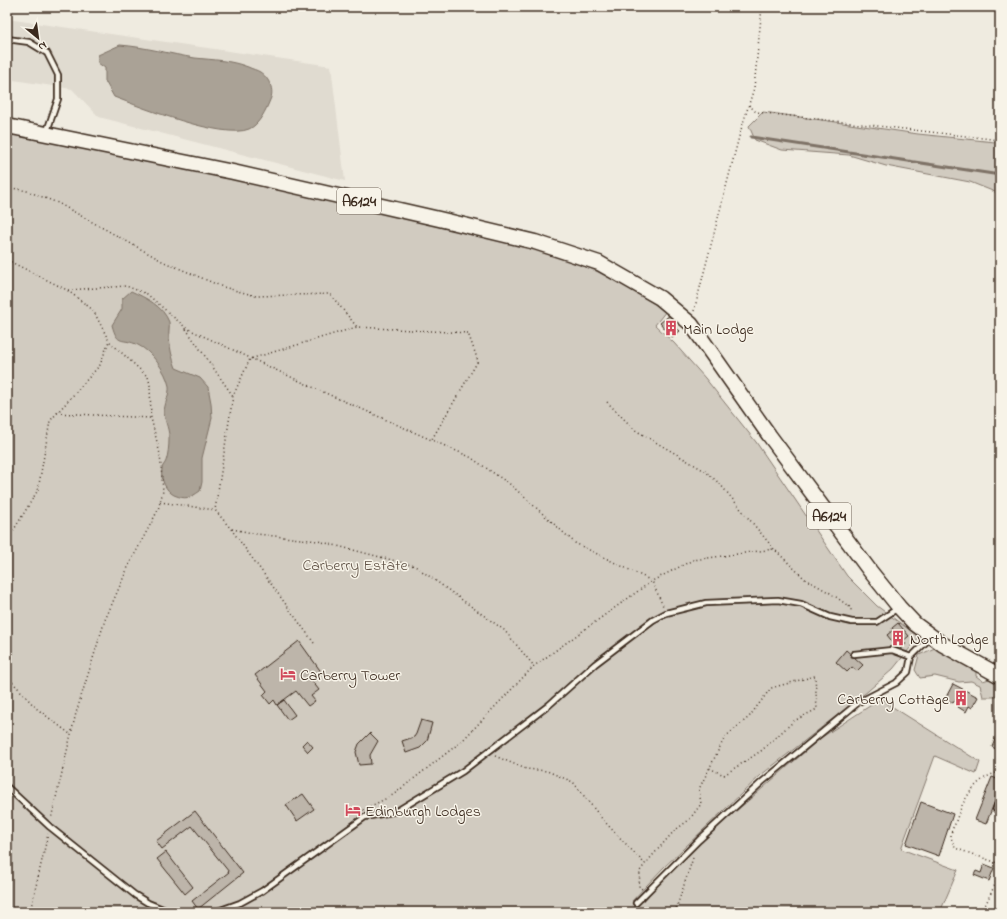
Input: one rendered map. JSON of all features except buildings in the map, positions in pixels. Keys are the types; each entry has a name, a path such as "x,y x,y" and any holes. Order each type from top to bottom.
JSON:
{"main road":[{"name":"A6124","path":"7,126 233,172 535,242 600,263 660,298 691,324 769,435 870,571 915,624 931,637 1000,676"}],"lane":[{"path":"7,39 29,42 47,52 58,75 58,99 47,134"},
{"path":"215,912 240,903 262,892 365,817 397,811 463,771 549,705 595,664 653,620 666,613 706,603 778,600 800,604 830,617 852,622 877,622 899,607"},
{"path":"636,903 699,840 762,782 859,702 896,683 908,672 911,657 931,637"},
{"path":"854,654 892,650 911,657"},
{"path":"7,787 50,827 135,895 148,903 170,912"},
{"path":"996,808 1000,797"}],"path":[{"path":"691,324 740,133 754,88 762,7"},
{"path":"749,105 756,112 1000,140"},
{"path":"7,187 27,191 58,203 164,262 223,287 256,296 330,294 357,327"},
{"path":"7,260 67,290 93,310 109,341 148,377 150,384 151,418 160,454 163,491 158,510 129,564 105,620 76,713 30,912"},
{"path":"67,290 126,286 147,294 186,328 233,396"},
{"path":"215,510 233,396 250,359 357,327 468,333 478,361 432,439"},
{"path":"186,328 250,359 470,456 511,485 575,544 652,580 666,613"},
{"path":"7,541 38,490 50,421 100,365 109,341"},
{"path":"607,402 636,430 705,471 720,484 774,549 805,579 832,594 851,608 852,622"},
{"path":"57,413 151,418"},
{"path":"160,502 215,510 231,529 314,644"},
{"path":"231,529 257,534 318,541 415,566 504,630 534,666"},
{"path":"359,812 393,795 462,741 534,666 652,580 693,560 774,549"},
{"path":"7,676 36,708 71,734"},
{"path":"646,894 640,887 640,871 674,831 689,820 701,804 699,789 709,768 725,737 749,716 772,688 815,676 817,709 794,721 761,751 724,775 709,768"},
{"path":"487,752 526,769 547,771 573,782 603,820 645,864"},
{"path":"1000,772 991,774 982,779 973,788 963,803 951,836 955,848 1000,864"},
{"path":"675,912 699,840"},
{"path":"982,912 1000,874"}],"shaded area":[{"path":"7,19 331,66 345,181 99,117 72,89 7,79"},
{"path":"120,45 241,65 260,72 266,78 270,84 272,92 271,96 259,121 249,129 237,131 221,130 182,121 114,97 105,81 105,68 98,63 98,55"},
{"path":"131,291 153,303 163,311 166,316 169,322 169,336 173,360 176,368 200,378 208,387 212,418 202,458 202,482 200,491 188,498 178,497 168,491 162,477 162,468 166,461 169,445 168,430 164,413 169,386 165,374 153,357 143,348 119,339 114,332 112,325 122,309 122,299"}],"green space":[{"path":"763,112 918,134 995,142 1000,144 1000,194 970,182 886,166 849,155 782,150 755,140 749,126"},
{"name":"Carberry Estate","path":"7,132 223,176 556,254 599,272 666,311 655,325 674,343 705,378 756,442 847,576 877,606 919,637 893,669 868,691 761,775 663,868 632,901 644,901 667,873 713,831 822,737 882,698 888,704 980,762 976,774 935,756 901,849 958,870 940,912 7,912"},
{"path":"937,647 976,670 976,676 983,681 992,678 1000,682 1000,714 997,713 997,697 983,697 980,685 971,681 959,682 935,676 920,678 915,670 919,655"}],"waterway":[{"path":"751,137 1000,175"}],"place":[{"name":"Main Lodge","path":"671,328"},
{"name":"North Lodge","path":"898,638"},
{"name":"Carberry Tower","path":"288,674"},
{"name":"Carberry Cottage","path":"961,698"},
{"name":"Edinburgh Lodges","path":"353,810"}]}
